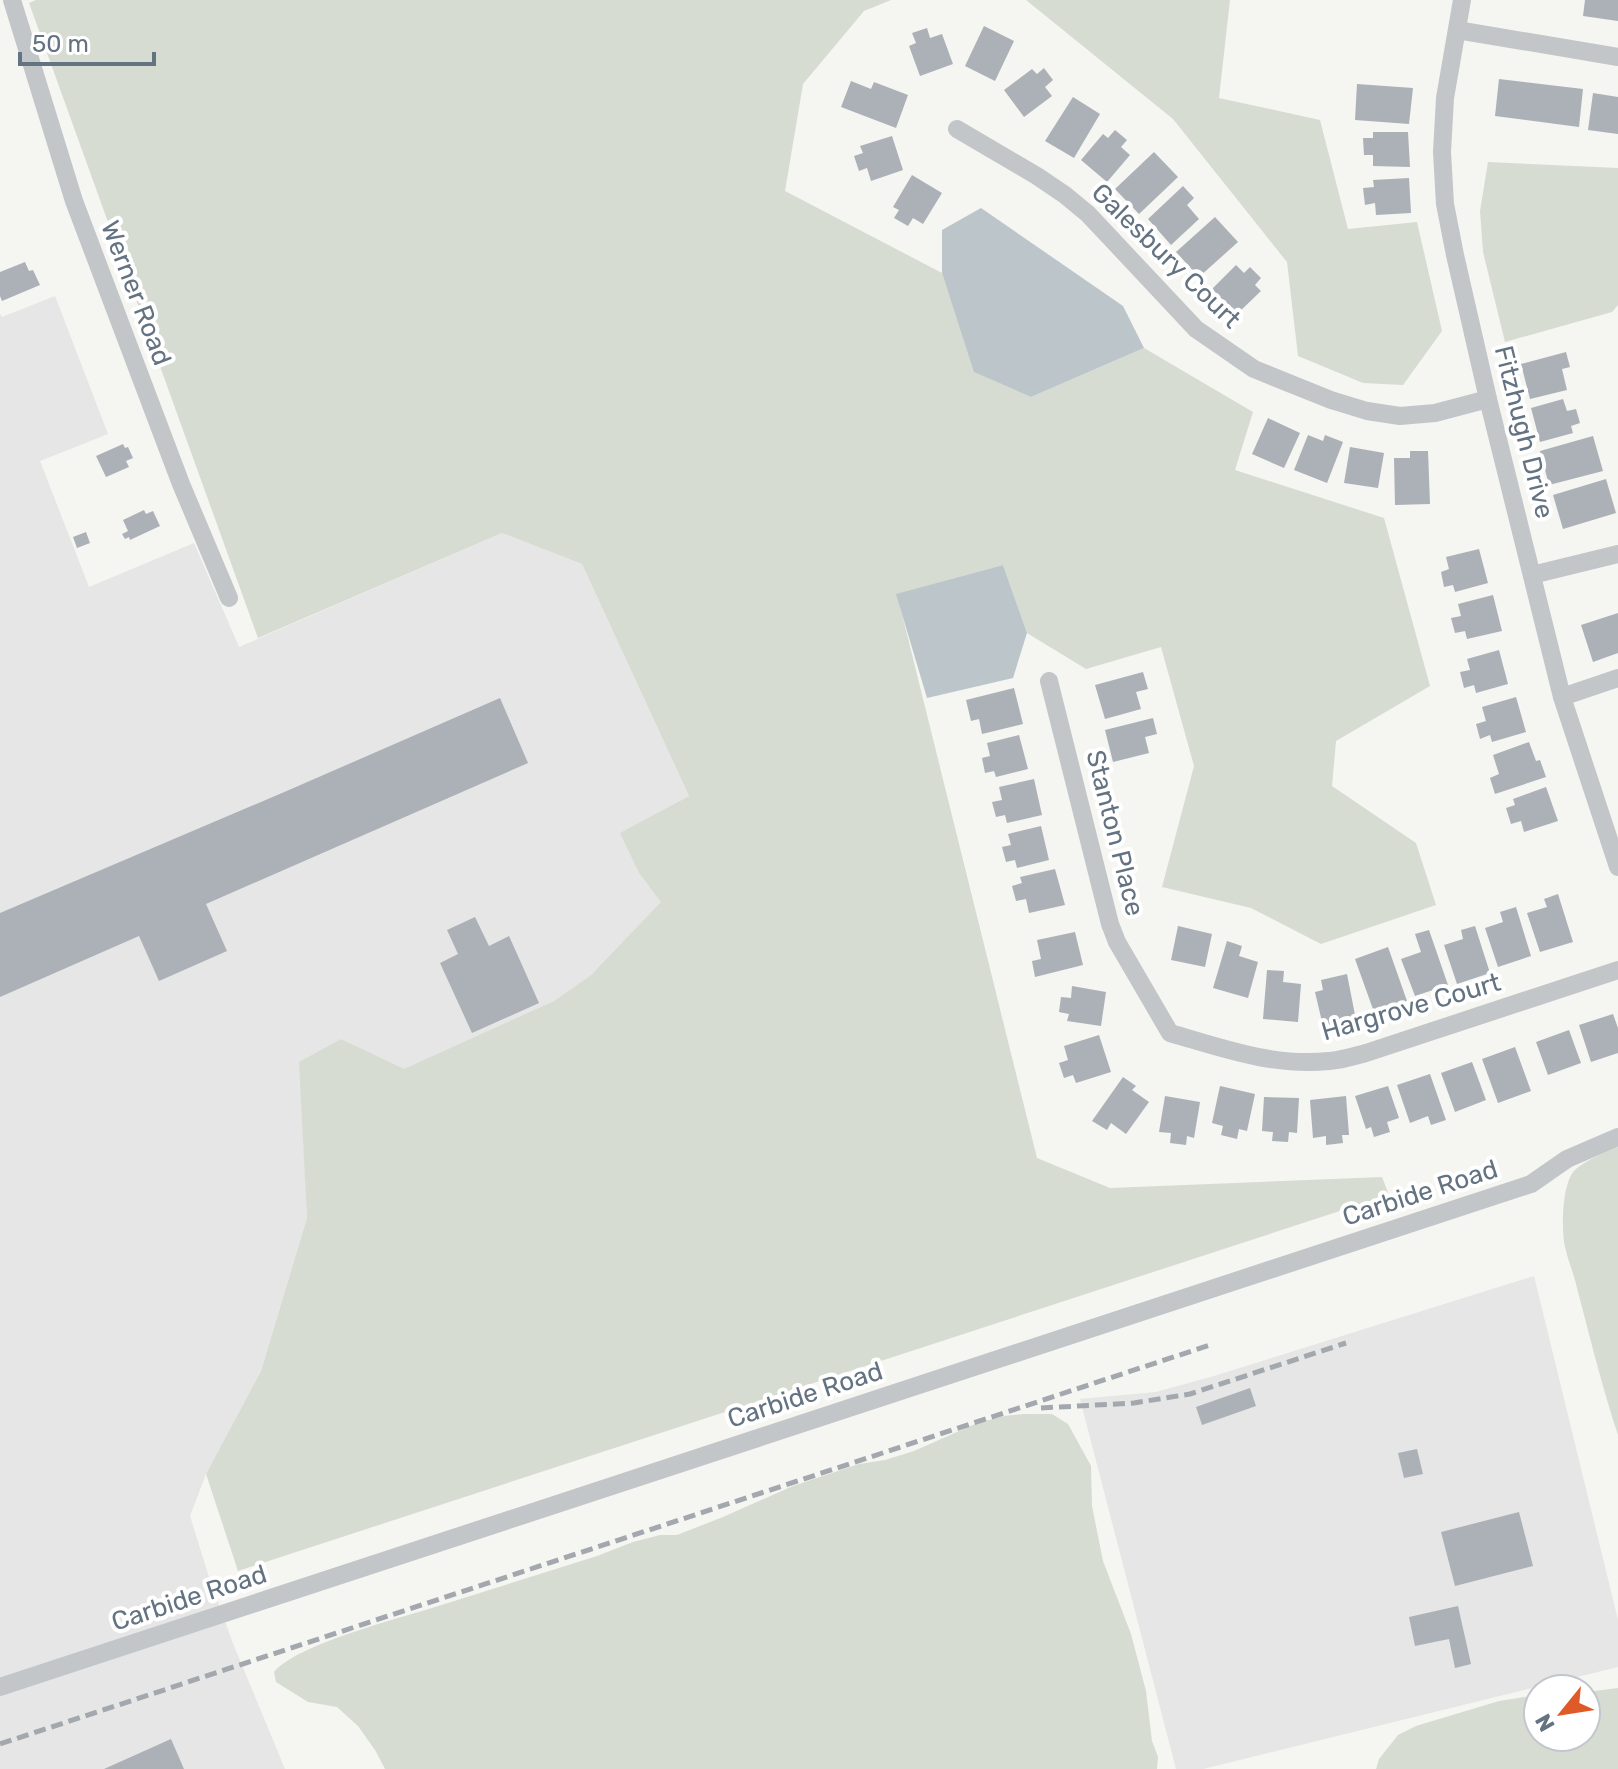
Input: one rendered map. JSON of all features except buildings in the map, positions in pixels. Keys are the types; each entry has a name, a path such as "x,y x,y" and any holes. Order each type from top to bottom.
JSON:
{"street":[{"name":"Werner Road","path":"12,0 74,201 176,472 229,598"},
{"name":"Fitzhugh Drive","path":"1462,0 1445,98 1442,152 1445,204 1488,399 1562,697 1614,843 1618,867"},
{"path":"1457,30 1618,57"},
{"name":"Galesbury Court","path":"957,129 1065,195 1088,214 1196,329 1254,369 1331,400 1367,411 1400,416 1435,413 1488,399"},
{"path":"1532,575 1618,554"},
{"path":"1562,697 1618,678"},
{"name":"Stanton Place","path":"1049,681 1110,924 1117,942 1170,1033"},
{"name":"Hargrove Court","path":"1170,1033 1257,1057 1294,1062 1331,1061 1366,1053 1618,970"},
{"name":"Carbide Road","path":"0,1687 1531,1184 1567,1159 1618,1137"}],"shaded area":[{"path":"36,0 891,0 864,11 803,84 785,191 942,273 975,372 1031,397 1144,348 1253,412 1235,470 1384,518 1430,686 1336,741 1332,786 1416,843 1436,905 1321,944 1251,908 1162,887 1194,766 1161,647 1086,669 1027,633 1003,565 897,594 1037,1158 1110,1188 1382,1177 1389,1195 238,1571 206,1474 261,1371 307,1218 299,1062 341,1039 404,1069 554,1001 591,975 661,902 639,873 620,833 689,796 582,564 502,533 258,638 29,3"},
{"path":"1026,0 1230,0 1219,98 1320,120 1348,229 1417,222 1442,331 1403,385 1363,383 1298,356 1287,262 1173,119"},
{"path":"1488,162 1618,168 1618,305 1612,312 1505,342 1483,252 1480,211"},
{"path":"981,208 1123,306 1144,348 1031,397 974,372 942,273 942,230"},
{"path":"55,296 108,434 40,461 89,587 194,543 239,647 502,533 582,564 689,796 621,833 639,873 662,902 591,975 554,1001 404,1070 341,1039 300,1062 307,1218 261,1371 206,1474 190,1516 232,1641 285,1769 0,1769 0,314 2,317"},
{"path":"1003,565 1027,633 1013,678 927,698 896,594"},
{"path":"1618,1147 1618,1435 1566,1252 1563,1218 1567,1185 1575,1170"},
{"path":"1534,1276 1618,1620 1618,1667 1594,1673 1522,1673 1522,1691 1203,1769 1176,1769 1080,1399 1156,1392"},
{"path":"1023,1414 1052,1414 1068,1424 1091,1466 1092,1506 1103,1561 1131,1634 1146,1691 1152,1741 1158,1757 1157,1769 385,1769 358,1726 337,1707 308,1702 276,1682 274,1672 286,1662 348,1634 633,1542 660,1535 677,1535 793,1486 859,1464 914,1451 975,1424"},
{"path":"1618,1688 1618,1769 1376,1769 1379,1759 1398,1735 1416,1726 1499,1701 1522,1697 1522,1753 1602,1753 1602,1690"}],"railway":[{"path":"1041,1408 1134,1403 1190,1394 1346,1343"},
{"path":"0,1744 1213,1344"}]}
